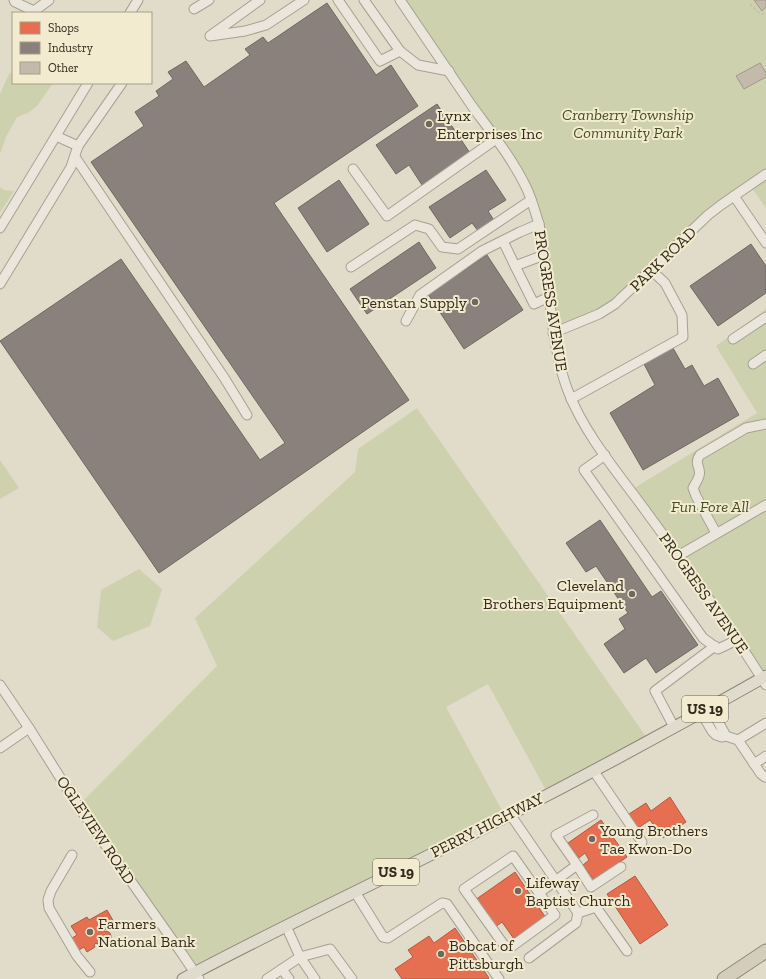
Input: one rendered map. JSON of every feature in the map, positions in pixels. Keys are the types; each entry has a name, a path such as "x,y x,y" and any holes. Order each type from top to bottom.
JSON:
{"highway":[{"path":"724,979 766,951"}],"main road":[{"name":"PERRY HIGHWAY","path":"183,979 197,976 286,926 510,814 706,709 765,680"}],"street":[{"path":"14,0 15,2 34,10 50,0"},
{"path":"131,12 138,0"},
{"path":"194,9 209,0"},
{"path":"260,0 210,36 245,31 266,25 304,0"},
{"path":"338,0 380,61 400,51"},
{"path":"364,0 400,51 418,65 449,71"},
{"name":"PROGRESS AVENUE","path":"400,0 496,139 521,177 532,200 539,224 544,255 553,333 560,366 571,399 587,428 605,455 765,680"},
{"path":"0,228 87,84"},
{"path":"0,284 71,168 78,146 121,84"},
{"path":"56,136 78,146"},
{"path":"353,169 387,216 496,139"},
{"path":"75,157 225,379 247,415"},
{"name":"PARK ROAD","path":"553,333 599,314 607,309 621,298 708,215 766,174"},
{"path":"734,196 766,243"},
{"path":"351,267 415,225 429,229 442,247 458,249 532,200"},
{"path":"406,322 420,295 482,251 539,224"},
{"path":"503,241 534,304 549,297"},
{"path":"515,266 544,255"},
{"path":"571,399 683,337 682,315 665,284 651,270"},
{"path":"733,339 766,317"},
{"path":"753,364 766,355"},
{"path":"716,533 693,488 695,482 699,478 700,471 697,465 697,458 746,428 766,424"},
{"path":"605,455 584,470 703,638 718,649 737,640"},
{"path":"678,556 766,505"},
{"path":"674,727 655,691 714,646"},
{"name":"OGLEVIEW ROAD","path":"0,685 78,806 197,976"},
{"path":"706,709 712,730 715,734 738,740 761,774 766,777"},
{"path":"738,740 766,723"},
{"path":"0,748 29,728"},
{"path":"754,764 766,756"},
{"path":"593,770 642,842"},
{"path":"510,814 578,913 576,923 529,958"},
{"path":"593,815 556,836 591,887 621,867"},
{"path":"72,855 51,891 48,900 49,908 77,956 90,972"},
{"path":"513,856 539,893 555,915 511,948 504,945 464,889 513,856"},
{"path":"539,893 577,865"},
{"path":"355,892 383,937 388,938 442,903 447,904 499,979"},
{"path":"578,913 596,906 627,951"},
{"path":"286,926 300,957 316,979"},
{"path":"267,979 300,957 330,949 352,979"},
{"path":"282,969 290,979"}],"path":[{"path":"750,4 759,13 766,15"}],"green space":[{"name":"Cranberry Township Community Park","path":"400,0 766,0 766,208 750,185 702,221 621,298 553,333 531,200 452,76"},
{"path":"12,72 12,84 52,84 37,106 28,113 17,117 6,137 0,154 0,94 9,74"},
{"path":"0,187 4,190 14,191 0,213"},
{"name":"Fun Fore All","path":"766,309 766,676 762,678 631,490 757,413 716,346"},
{"path":"417,408 649,741 548,794 488,684 446,707 505,816 195,973 78,806 217,666 195,618 355,472 358,449"},
{"path":"0,460 19,488 0,499"},
{"path":"139,569 162,589 150,626 113,641 97,627 101,590"}],"building: Shops":[{"path":"670,797 686,822 663,838 650,820 638,828 629,814 646,803 651,811"},
{"path":"601,820 627,857 594,880 583,865 589,860 585,853 579,858 568,843"},
{"path":"515,872 546,918 514,939 502,922 494,928 475,900"},
{"path":"635,876 668,925 640,944 607,894"},
{"name":"Farmers National Bank","path":"107,910 115,924 104,930 105,932 107,931 110,933 111,939 101,945 96,943 94,945 95,947 87,952 84,947 74,953 67,941 77,935 71,926 87,917 89,920"},
{"name":"Bobcat of Pittsburgh","path":"455,928 489,978 402,979 395,969 413,957 408,950 429,936 434,943"}],"building: Industry":[{"path":"327,3 376,75 391,65 418,106 274,203 409,400 159,573 0,341 121,259 260,460 285,443 91,162 144,126 135,112 159,96 156,91 173,79 168,72 186,61 204,87 250,55 245,49 263,37 268,43"},
{"name":"Lynx Enterprises Inc","path":"437,104 470,153 422,185 409,165 396,174 376,145"},
{"path":"486,170 506,200 488,211 495,222 479,232 472,223 450,238 429,207"},
{"path":"339,180 369,224 327,252 298,208"},
{"path":"419,242 436,268 367,314 350,289"},
{"path":"751,244 766,266 766,293 718,326 690,286"},
{"name":"Penstan Supply","path":"487,255 523,310 464,349 428,294"},
{"path":"673,348 685,369 692,365 704,386 718,378 739,415 643,470 610,413 655,385 644,364"},
{"name":"Cleveland Brothers Equipment","path":"600,520 652,597 661,591 698,645 656,673 646,658 624,673 604,644 625,629 619,619 628,613 596,566 586,572 566,543"}],"building: Other":[{"path":"754,0 766,0 766,7 762,11"},
{"path":"760,63 766,73 766,77 744,89 736,76"}],"place":[{"name":"Lynx Enterprises Inc","path":"429,124"},
{"name":"Penstan Supply","path":"475,302"},
{"name":"Cleveland Brothers Equipment","path":"632,594"},
{"name":"Young Brothers Tae Kwon-Do","path":"592,839"},
{"name":"Lifeway Baptist Church","path":"518,891"},
{"name":"Farmers National Bank","path":"90,932"},
{"name":"Bobcat of Pittsburgh","path":"441,954"}]}
